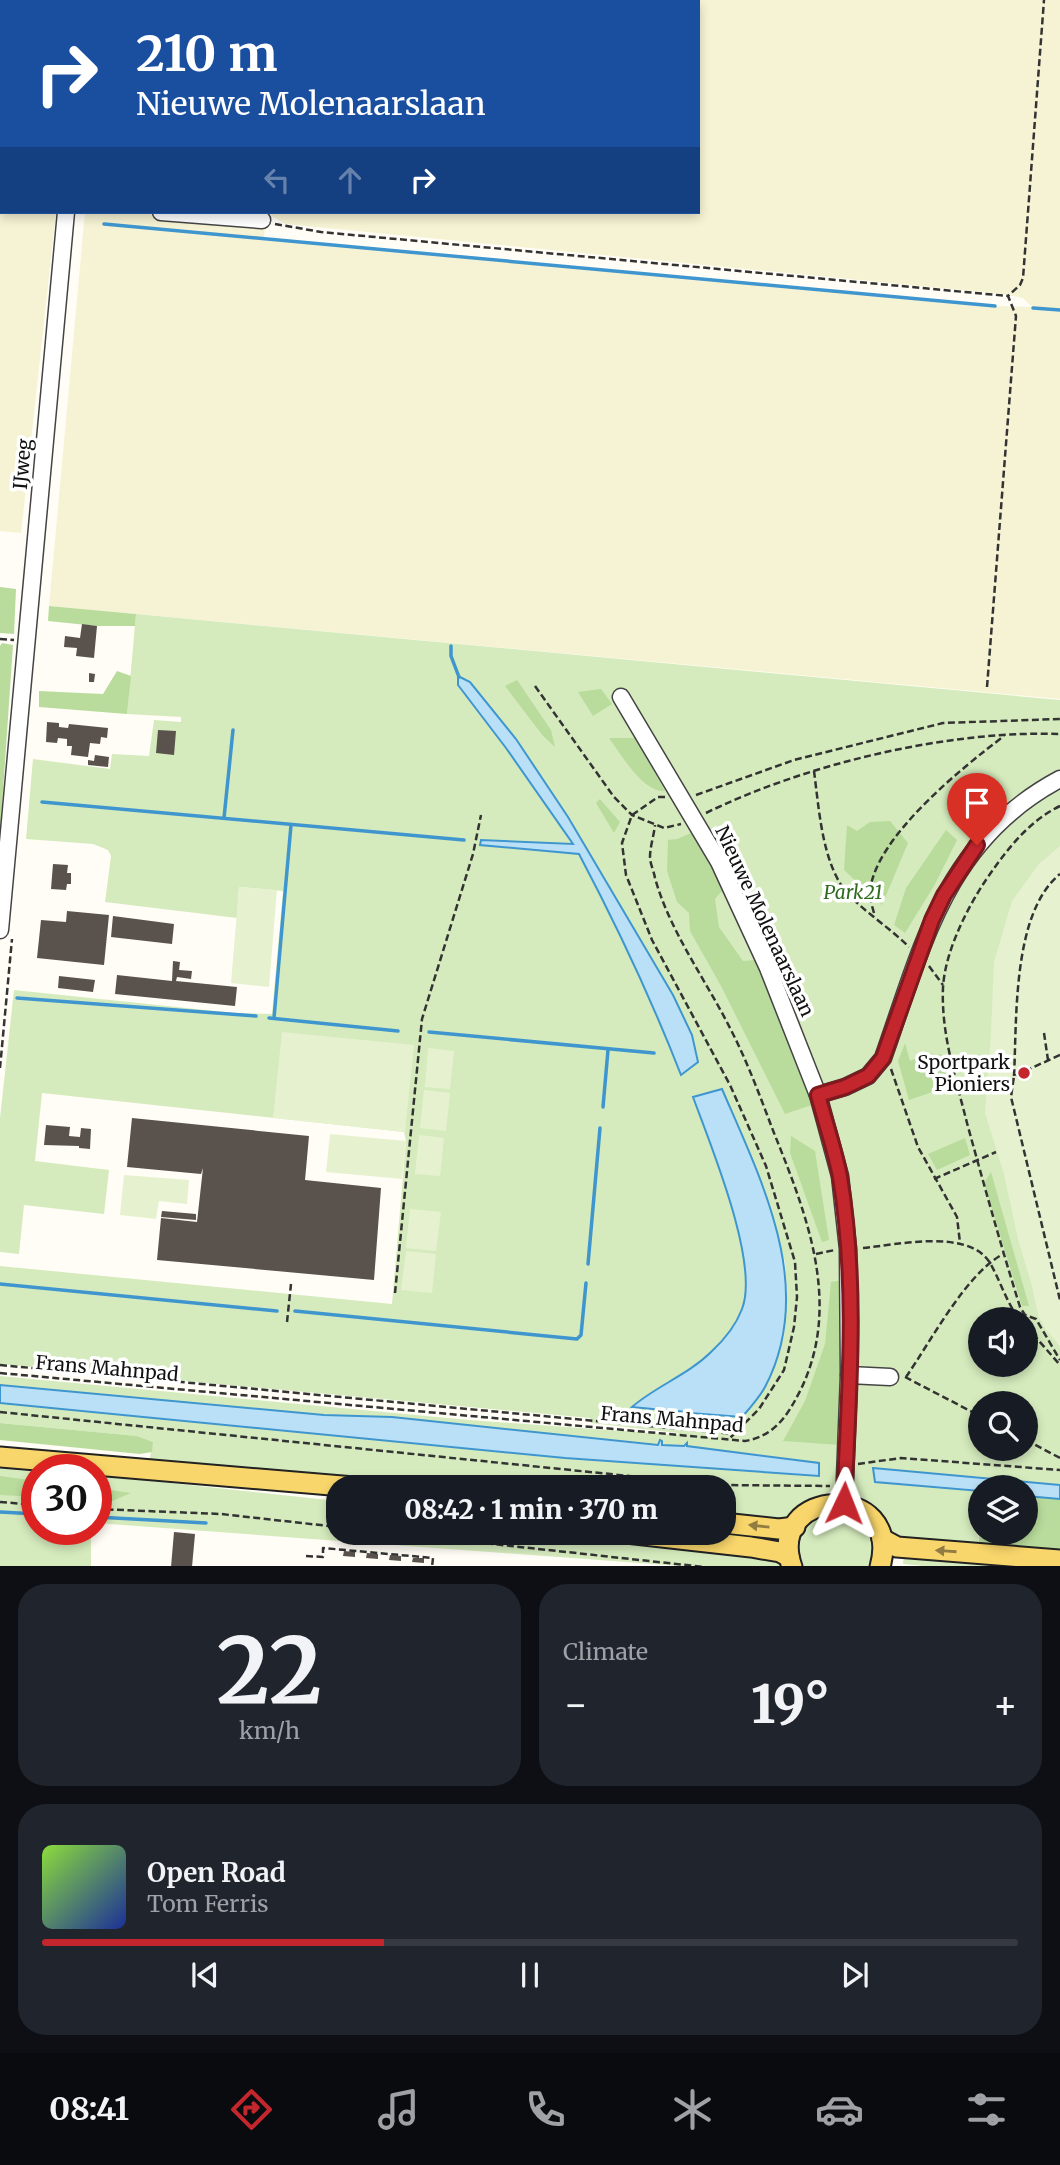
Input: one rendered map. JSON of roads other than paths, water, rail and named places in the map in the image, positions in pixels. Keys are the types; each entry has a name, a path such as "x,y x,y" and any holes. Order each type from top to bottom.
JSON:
{"main road":[{"path":"0,1457 326,1485"},
{"path":"267,1480 326,1490"},
{"path":"790,1562 789,1539 801,1517 813,1508 844,1495 876,1525 882,1539 880,1566"},
{"path":"736,1524 794,1527"},
{"path":"882,1539 897,1547 1060,1560"},
{"path":"733,1545 780,1552 790,1562"}],"street":[{"name":"IJweg","path":"0,930 66,214"},
{"path":"187,214 262,220"},
{"name":"Nieuwe Molenaarslaan","path":"621,698 719,862 768,968 818,1095 840,1175 848,1249 849,1375 844,1495"},
{"path":"818,1095 845,1087 868,1076 883,1058 932,920 960,868 994,825 1014,808 1060,779"},
{"path":"849,1375 898,1377"}],"water":[{"path":"458,676 470,682 516,739 568,817 673,995 692,1035 698,1062 681,1075 633,963 579,854 480,845 481,840 573,844 458,685"},
{"path":"722,1089 753,1161 778,1236 785,1274 786,1312 780,1350 765,1387 742,1417 690,1413 687,1416 686,1412 666,1410 662,1414 662,1410 632,1407 702,1360 716,1347 736,1321 742,1309 746,1289 739,1234 731,1203 693,1097"},
{"path":"0,1385 324,1415 392,1417 658,1445 660,1440 662,1445 684,1446 687,1443 687,1446 819,1463 819,1476 565,1458 0,1403"},
{"path":"873,1468 968,1477 968,1490 875,1482"},
{"path":"1038,1483 1060,1485 1060,1499 1038,1497"}],"waterway":[{"path":"104,224 995,306"},
{"path":"1033,308 1060,310"},
{"path":"451,646 451,656 459,677"},
{"path":"224,818 233,730"},
{"path":"42,802 464,840"},
{"path":"274,1018 291,825"},
{"path":"17,998 256,1016"},
{"path":"269,1018 398,1031"},
{"path":"429,1032 654,1053"},
{"path":"603,1107 608,1050"},
{"path":"588,1264 600,1128"},
{"path":"295,1311 577,1339 581,1335 586,1283"},
{"path":"0,1284 277,1311"},
{"path":"0,1512 21,1513"},
{"path":"112,1518 206,1523"}],"place":[{"name":"Sportpark Pioniers","path":"1024,1073"}],"park label":[{"name":"Park21","path":"853,892"}]}
